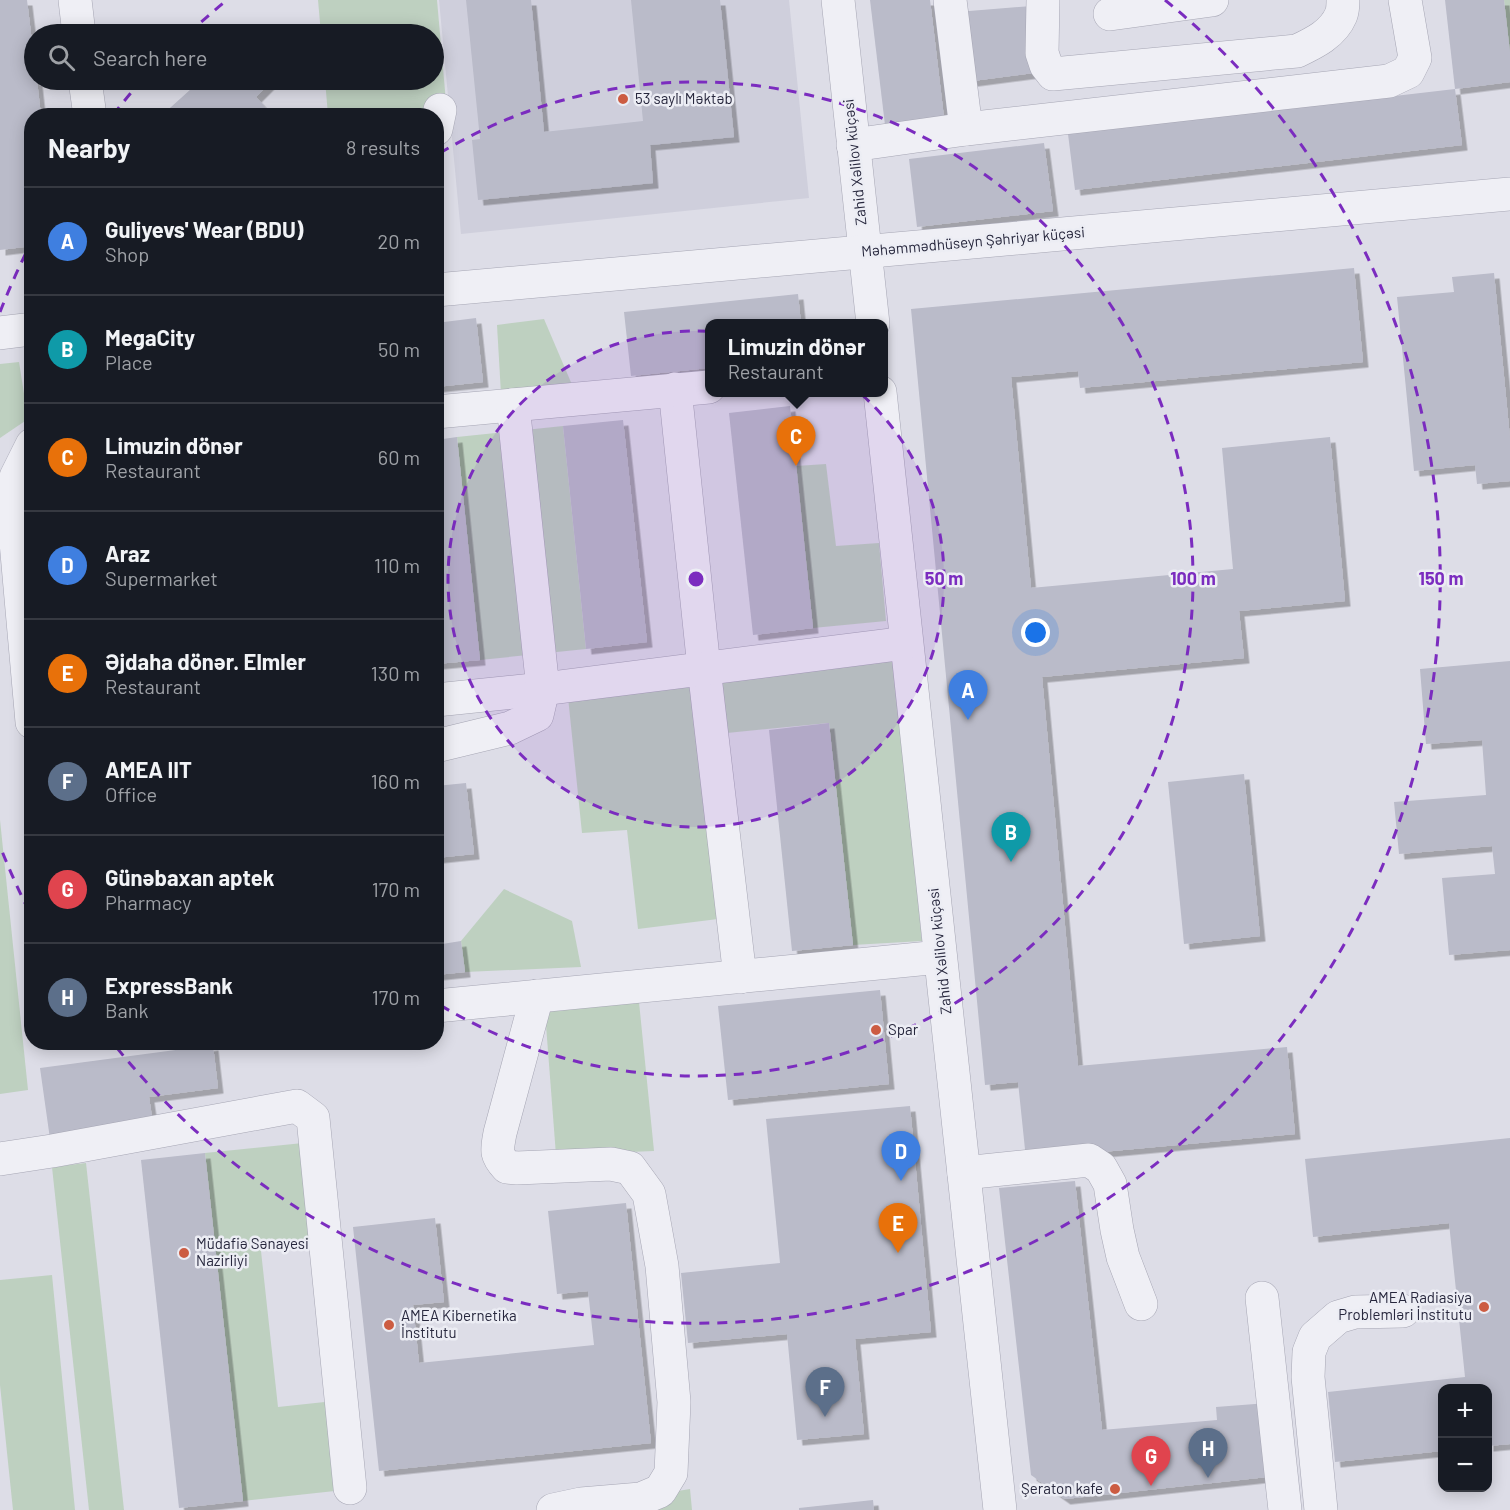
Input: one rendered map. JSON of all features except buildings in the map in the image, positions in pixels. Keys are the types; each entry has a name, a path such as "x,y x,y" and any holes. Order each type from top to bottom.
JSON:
{"street":[{"path":"75,0 78,24"},
{"name":"Zahid Xəlilov küçəsi","path":"838,0 872,319"},
{"path":"950,0 966,129"},
{"path":"1043,0 1042,53 1046,65 1053,74 1297,51 1319,42 1331,30 1341,14 1344,0"},
{"path":"1110,14 1212,0"},
{"path":"853,145 966,129 1389,81 1408,72 1415,58 1405,0"},
{"path":"86,90 89,108"},
{"name":"Məhəmmədhüseyn Şəhriyar küçəsi","path":"444,289 1510,194"},
{"path":"0,333 24,330"},
{"path":"444,411 705,387"},
{"path":"675,389 704,668 740,977"},
{"name":"Zahid Xəlilov küçəsi","path":"880,397 1000,1510"},
{"path":"444,744 510,729 537,715 543,689 513,405"},
{"path":"24,461 16,477 13,508 24,632"},
{"path":"444,698 543,689 906,643"},
{"path":"444,1005 940,957"},
{"path":"537,996 500,1133 499,1158 507,1167 517,1168 611,1164 630,1168 649,1194 662,1266 674,1402 671,1473 660,1491 640,1499 581,1504 554,1510"},
{"path":"0,1159 297,1106 313,1118 350,1488"},
{"path":"964,1173 1089,1160 1101,1168 1110,1184 1123,1257 1141,1304"},
{"path":"1263,1298 1285,1510"},
{"path":"1322,1510 1308,1377 1309,1352 1315,1337 1338,1317 1355,1312 1403,1311"}],"shaded area":[{"name":"53 saylı Məktəb","path":"439,0 789,0 809,198 461,234 444,53 444,24 441,24"}],"green space":[{"path":"318,0 437,0 439,24 320,24"},
{"path":"1504,0 1510,0 1510,53"},
{"path":"444,79 449,136 444,128 444,108 327,108 326,90 444,90"},
{"path":"544,319 573,387 501,394 497,325"},
{"path":"19,362 24,394 24,422 0,438 0,364"},
{"path":"563,426 586,649 480,660 457,437"},
{"path":"826,464 836,546 879,543 886,621 813,628 796,466"},
{"path":"894,660 922,941 853,945 829,723 727,733 717,679"},
{"path":"691,684 718,919 638,929 627,830 582,833 568,697"},
{"path":"0,820 28,1090 0,1094"},
{"path":"504,889 572,921 581,967 465,972 461,941"},
{"path":"639,1002 654,1151 556,1155 545,1012"},
{"path":"303,1143 314,1245 261,1251 278,1407 334,1401 344,1490 243,1501 205,1153"},
{"path":"86,1163 124,1510 89,1510 52,1167"},
{"path":"52,1275 75,1510 13,1510 0,1385 0,1280"},
{"path":"690,1489 692,1510 575,1510 575,1508"}],"place":[{"name":"53 saylı Məktəb","path":"623,99"},
{"name":"Limuzin dönər","path":"796,466"},
{"name":"Guliyevs' Wear (BDU)","path":"968,720"},
{"name":"MegaCity","path":"1011,862"},
{"name":"Spar","path":"876,1030"},
{"name":"Araz","path":"901,1181"},
{"name":"Müdafiə Sənayesi Nazirliyi","path":"184,1253"},
{"name":"Əjdaha dönər. Elmler","path":"898,1253"},
{"name":"AMEA Radiasiya Problemləri İnstitutu","path":"1484,1307"},
{"name":"AMEA Kibernetika İnstitutu","path":"389,1325"},
{"name":"AMEA IIT","path":"825,1417"},
{"name":"ExpressBank","path":"1208,1478"},
{"name":"Günəbaxan aptek","path":"1151,1486"},
{"name":"Şeraton kafe","path":"1115,1489"}]}
